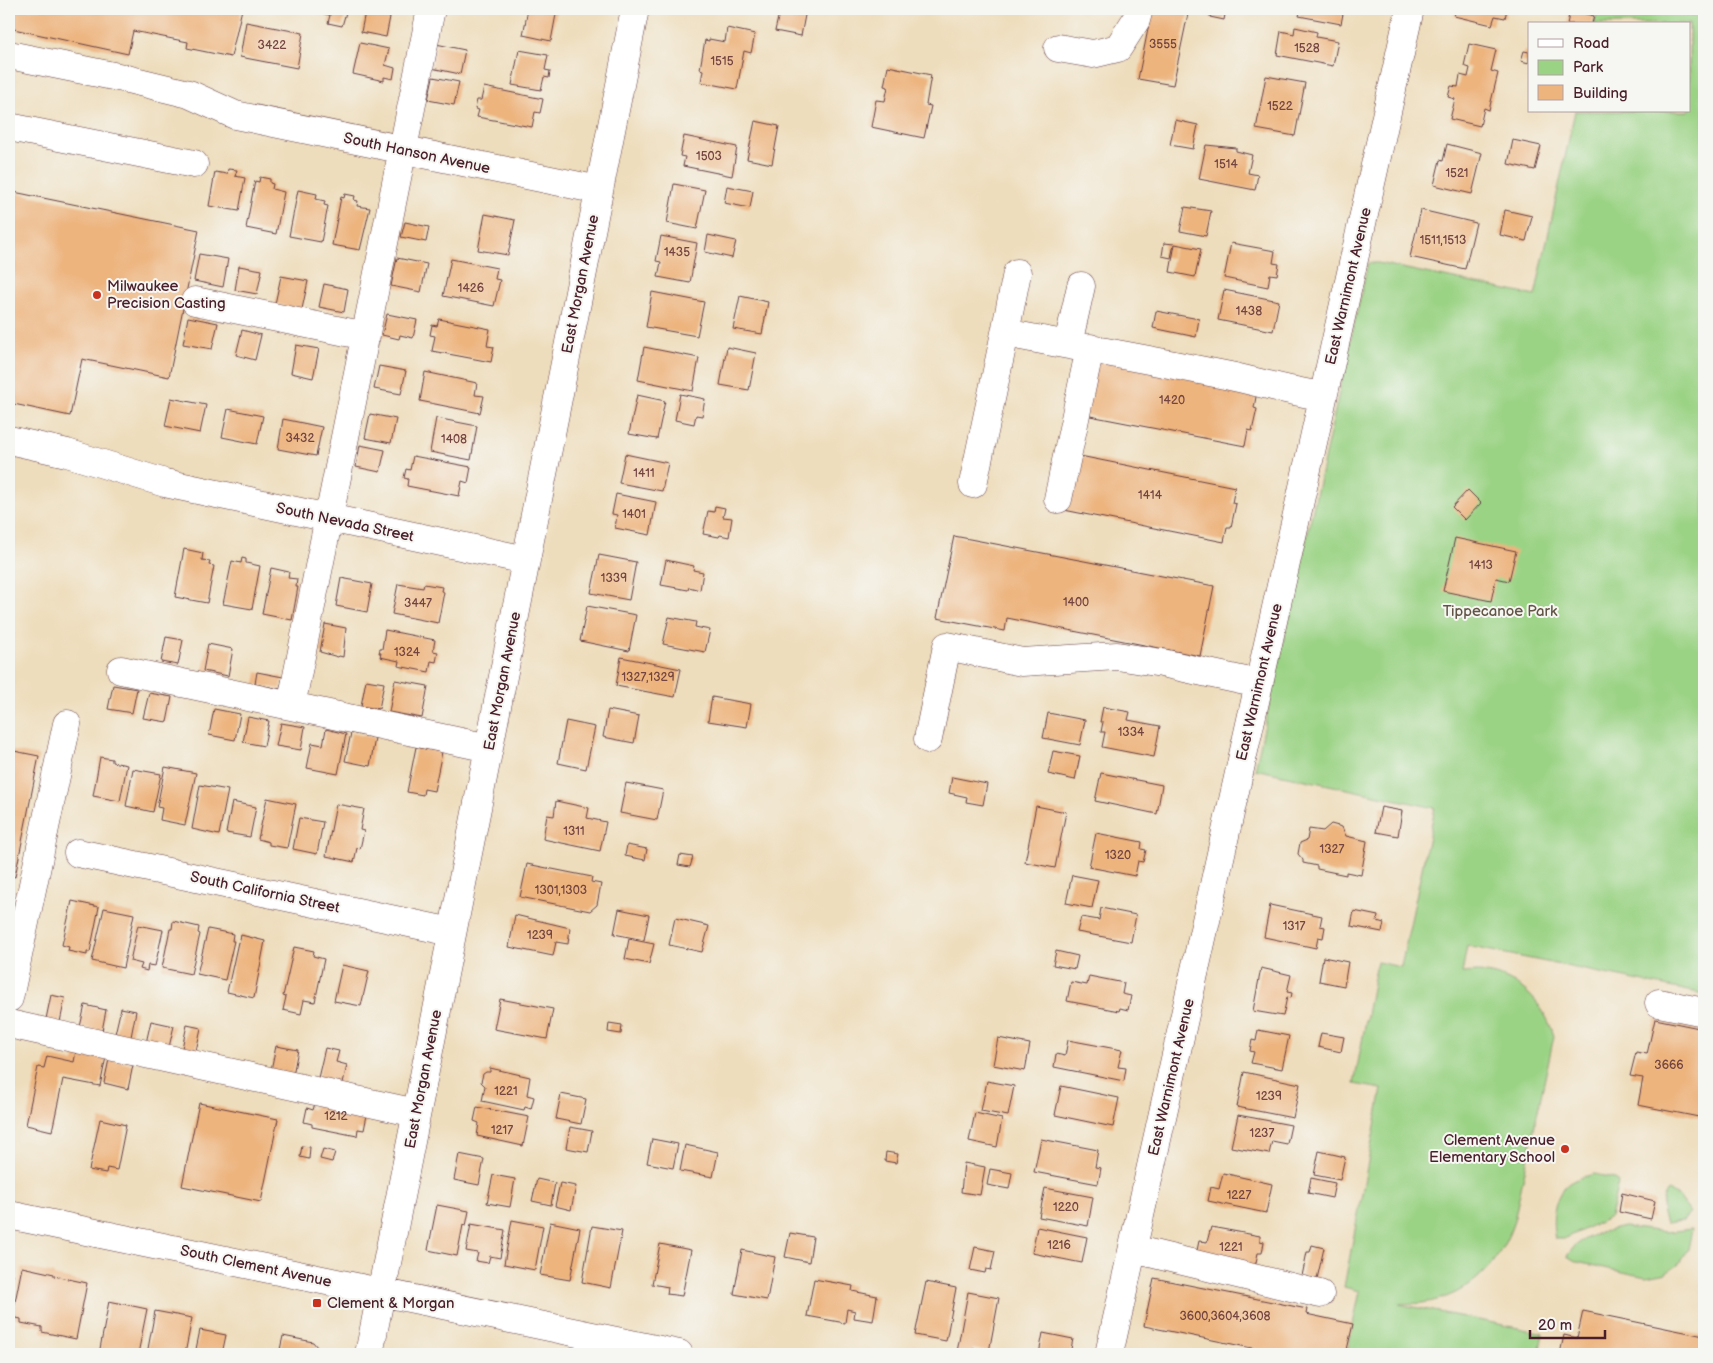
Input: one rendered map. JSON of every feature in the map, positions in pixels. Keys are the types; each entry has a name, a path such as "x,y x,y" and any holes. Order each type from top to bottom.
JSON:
{"street":[{"path":"291,706 431,9"},
{"name":"East Morgan Avenue","path":"369,1354 635,9"},
{"path":"1058,48 1093,54 1118,48 1136,20 1139,9"},
{"name":"East Warnimont Avenue","path":"1109,1354 1410,9"},
{"name":"South Hanson Avenue","path":"9,55 123,78 189,94 235,115 599,190"},
{"path":"9,127 194,164"},
{"path":"973,484 1017,272"},
{"path":"1058,498 1079,346 1081,286"},
{"path":"195,301 366,336"},
{"path":"1005,334 1079,346 1258,382 1297,393 1324,396"},
{"name":"South Nevada Street","path":"9,440 67,453 165,483 526,560"},
{"path":"928,739 947,646 1022,662 1117,656 1162,663 1259,684"},
{"path":"121,670 489,748"},
{"path":"9,998 67,724"},
{"name":"South California Street","path":"78,853 452,932"},
{"path":"1659,1003 1704,1012"},
{"path":"9,1024 416,1114"},
{"name":"South Clement Avenue","path":"9,1215 679,1354"},
{"path":"1133,1249 1320,1294"}],"green space":[{"name":"Tippecanoe Park","path":"1598,9 1662,9 1704,18 1704,994 1467,946 1462,973 1479,972 1510,980 1529,994 1537,1003 1550,1024 1554,1036 1514,1221 1500,1251 1480,1276 1454,1294 1439,1300 1399,1304 1543,1333 1539,1354 1347,1354 1360,1291 1344,1287 1382,1089 1354,1084 1377,962 1401,967 1435,808 1255,769 1368,263 1378,263 1535,296 1575,112 1690,112 1690,22 1595,22"},
{"path":"1594,1174 1614,1178 1618,1183 1610,1217 1564,1239 1555,1239 1553,1223 1555,1206 1562,1190 1575,1180"},
{"path":"1668,1190 1681,1199 1690,1213 1683,1221 1666,1223 1662,1206"},
{"path":"1624,1227 1666,1232 1692,1229 1688,1249 1678,1265 1666,1273 1646,1277 1577,1262 1567,1256 1578,1243 1585,1239 1599,1233"}],"building":[{"path":"9,9 242,9 231,57 187,48 188,42 133,31 128,54 9,28"},
{"path":"316,9 347,9 342,26 328,23 330,15 315,12"},
{"path":"528,9 557,9 551,41 523,35"},
{"path":"780,9 806,10 801,36 775,31"},
{"path":"1152,9 1189,9 1173,85 1138,79"},
{"path":"1212,9 1226,9 1224,20 1210,17"},
{"path":"1249,9 1262,9 1261,14 1248,11"},
{"path":"1301,9 1344,9 1341,24 1299,16"},
{"path":"1456,9 1507,9 1505,18 1495,16 1492,25 1454,16"},
{"path":"1570,10 1594,16 1592,22 1567,22"},
{"path":"365,12 390,17 386,37 361,32"},
{"path":"246,22 303,33 297,68 240,57"},
{"path":"1295,27 1317,32 1316,37 1338,41 1333,66 1277,55 1281,31 1294,34"},
{"path":"727,28 755,34 751,53 744,51 737,89 701,82 703,70 700,69 705,40 725,42"},
{"path":"360,43 389,49 385,65 395,68 393,79 384,77 384,81 353,74"},
{"path":"436,44 465,50 460,74 431,68"},
{"path":"1469,44 1496,50 1491,71 1498,73 1489,110 1484,108 1480,126 1450,119 1455,99 1448,97 1451,86 1458,87 1460,75 1468,77 1470,68 1464,66"},
{"path":"519,50 548,55 545,70 550,71 549,78 544,77 541,90 512,85"},
{"path":"1524,51 1528,52 1528,63 1521,61"},
{"path":"888,66 931,75 926,105 931,106 924,138 871,127 876,100 885,101 888,87 884,86"},
{"path":"1266,76 1305,83 1295,136 1256,129"},
{"path":"433,77 459,82 454,105 428,100"},
{"path":"484,87 543,99 540,113 535,112 532,127 477,117 479,110 475,109 477,100 481,100"},
{"path":"1175,120 1198,125 1193,149 1170,145"},
{"path":"755,121 779,126 772,164 747,159"},
{"path":"684,136 737,147 732,176 683,166 685,157 680,156"},
{"path":"1513,140 1541,146 1535,170 1508,164"},
{"path":"1447,144 1482,153 1472,194 1434,185 1440,160 1443,161"},
{"path":"1206,145 1236,148 1236,151 1252,155 1248,173 1258,175 1255,190 1199,179"},
{"path":"228,169 237,170 235,176 245,178 239,211 209,206 215,172 227,174"},
{"path":"260,177 270,179 270,183 273,184 272,189 284,192 276,234 246,228 255,181 259,182"},
{"path":"674,184 705,190 697,229 667,223"},
{"path":"727,186 753,191 750,208 724,203"},
{"path":"298,190 317,194 316,199 325,201 324,205 328,206 321,242 289,236"},
{"name":"Milwaukee Precision Casting","path":"9,191 199,230 169,377 82,359 70,416 9,403"},
{"path":"345,194 355,196 354,200 358,201 357,206 370,208 360,250 332,245 341,197 344,198"},
{"path":"1185,207 1211,211 1206,236 1180,231"},
{"path":"1421,210 1476,223 1465,269 1410,257"},
{"path":"1505,210 1532,216 1526,241 1500,235"},
{"path":"485,214 515,220 508,255 478,250"},
{"path":"405,222 429,227 426,242 401,237"},
{"path":"708,235 736,241 732,258 705,252"},
{"path":"661,236 697,243 690,283 658,277 661,262 656,261"},
{"path":"1164,243 1174,244 1171,258 1162,256"},
{"path":"1231,243 1275,251 1273,263 1279,264 1277,275 1270,274 1268,287 1224,278"},
{"path":"1175,244 1201,249 1195,277 1170,272"},
{"path":"199,254 228,259 223,287 194,281"},
{"path":"397,258 427,264 421,292 391,286"},
{"path":"451,259 497,268 495,279 500,280 494,306 443,296"},
{"path":"239,266 262,270 257,294 235,290"},
{"path":"281,276 308,281 302,309 275,304"},
{"path":"324,284 348,289 344,312 319,307"},
{"path":"1224,290 1279,301 1273,331 1218,320"},
{"path":"652,292 704,302 697,336 646,327"},
{"path":"740,296 768,302 762,334 733,329"},
{"path":"1156,311 1199,319 1196,337 1153,328"},
{"path":"387,314 417,320 413,338 400,335 399,339 382,335"},
{"path":"188,317 218,323 212,349 183,344"},
{"path":"439,319 490,329 487,346 494,347 491,362 432,351 435,336 430,335 432,325 437,326"},
{"path":"242,330 261,335 255,360 236,355"},
{"path":"296,345 319,349 313,378 291,373"},
{"path":"644,347 699,358 693,391 638,380"},
{"path":"727,347 756,353 749,390 720,385"},
{"path":"1096,360 1257,391 1254,408 1257,409 1252,431 1248,430 1245,446 1085,415"},
{"path":"379,366 406,371 401,394 374,389"},
{"path":"425,372 477,383 475,395 484,396 480,413 420,401"},
{"path":"680,394 705,399 702,416 696,415 694,424 675,420"},
{"path":"637,395 665,401 657,439 629,434"},
{"path":"171,398 206,405 200,433 165,426"},
{"path":"228,409 263,416 257,444 222,437"},
{"path":"370,414 396,419 391,443 365,438"},
{"path":"436,418 477,426 471,460 430,452"},
{"path":"283,419 322,427 316,456 278,449"},
{"path":"360,445 385,450 380,472 356,467"},
{"path":"625,454 668,463 662,491 619,483"},
{"path":"1075,455 1235,487 1232,503 1236,504 1231,527 1227,527 1224,542 1064,510"},
{"path":"413,456 471,467 468,483 462,481 459,496 407,486 408,479 404,478 406,469 410,470"},
{"path":"1468,490 1481,503 1465,520 1452,507"},
{"path":"616,494 656,502 650,535 615,528 617,515 612,514"},
{"path":"715,506 725,508 723,517 732,518 729,537 703,534 708,511 714,512"},
{"path":"954,536 1214,586 1200,656 1007,618 1005,631 937,618"},
{"path":"1455,538 1516,551 1509,581 1496,578 1491,601 1443,591"},
{"path":"184,549 203,553 202,560 210,561 209,565 214,566 207,603 175,597"},
{"path":"599,555 636,562 629,600 591,593"},
{"path":"242,558 246,559 246,563 260,566 252,609 223,604 232,561 241,563"},
{"path":"666,560 694,566 693,570 703,572 700,590 689,587 688,590 661,585"},
{"path":"271,568 289,572 288,578 297,579 296,587 298,587 292,620 262,614"},
{"path":"341,578 372,584 367,612 336,606"},
{"path":"398,584 423,588 424,584 442,587 441,591 444,592 438,623 392,614"},
{"path":"587,606 636,615 629,651 580,641"},
{"path":"669,617 696,622 695,627 710,630 705,652 663,644"},
{"path":"325,624 346,628 343,657 320,652"},
{"path":"385,630 435,640 433,651 438,652 436,662 431,661 429,672 398,666 399,661 380,657 381,653 379,653 380,649 382,649"},
{"path":"166,637 183,640 178,665 161,662"},
{"path":"208,644 233,649 228,676 203,671"},
{"path":"621,657 681,669 675,697 616,686"},
{"path":"257,672 283,677 280,689 255,684"},
{"path":"366,680 384,683 379,709 361,706"},
{"path":"395,680 428,686 422,718 389,712"},
{"path":"113,685 137,689 132,713 108,709"},
{"path":"149,693 172,697 167,722 143,718"},
{"path":"712,697 751,704 747,727 708,721"},
{"path":"1103,707 1130,712 1128,720 1160,726 1154,757 1102,747 1105,732 1101,732 1103,722 1100,722"},
{"path":"214,709 240,714 235,740 209,735"},
{"path":"608,710 639,716 634,743 603,737"},
{"path":"1048,713 1085,720 1080,745 1043,738"},
{"path":"248,717 269,721 264,746 243,742"},
{"path":"566,721 595,727 586,769 558,763"},
{"path":"281,723 305,727 301,750 276,746"},
{"path":"326,729 346,734 338,774 307,768 312,743 323,745"},
{"path":"351,733 375,738 370,766 345,761"},
{"path":"416,747 442,752 434,791 424,789 423,795 407,792"},
{"path":"9,750 39,756 15,877 9,875"},
{"path":"1053,751 1080,756 1075,780 1048,774"},
{"path":"100,757 127,765 120,801 93,796"},
{"path":"165,767 196,773 185,825 160,820 162,808 157,807"},
{"path":"133,769 161,774 153,812 126,806"},
{"path":"1101,773 1162,785 1157,814 1095,801"},
{"path":"952,777 987,784 983,805 966,802 967,797 949,793"},
{"path":"626,783 663,790 657,820 620,813"},
{"path":"200,785 228,790 219,835 192,829"},
{"path":"267,798 296,804 287,848 269,845 269,842 258,839"},
{"path":"556,801 589,808 587,818 606,822 600,851 543,839 547,815 554,816"},
{"path":"232,802 256,807 250,837 226,833"},
{"path":"336,804 364,809 360,830 364,831 360,849 357,848 354,862 326,856"},
{"path":"1036,806 1066,812 1055,868 1025,862"},
{"path":"1381,807 1402,811 1398,836 1376,832"},
{"path":"299,818 323,822 317,854 293,849"},
{"path":"1331,824 1342,827 1346,836 1367,841 1361,875 1346,872 1346,875 1317,869 1317,866 1303,863 1298,854 1300,843 1307,840 1309,829 1323,831"},
{"path":"1096,833 1142,842 1141,849 1146,850 1143,862 1138,861 1135,876 1089,867"},
{"path":"627,845 647,849 645,860 625,856"},
{"path":"680,855 693,857 690,867 678,865"},
{"path":"527,864 592,877 591,882 601,884 597,905 590,911 520,897"},
{"path":"1072,875 1098,880 1092,908 1066,903"},
{"path":"72,901 99,907 90,952 87,952 87,955 68,951 69,947 62,945"},
{"path":"1270,905 1322,916 1320,926 1325,927 1323,938 1318,937 1316,948 1264,937"},
{"path":"104,908 134,914 123,968 92,961"},
{"path":"1101,908 1136,915 1131,942 1077,932 1081,917 1099,920"},
{"path":"619,909 649,915 644,940 614,934"},
{"path":"1354,911 1378,916 1377,921 1384,923 1382,932 1351,926"},
{"path":"515,915 570,928 568,944 556,942 553,956 509,947"},
{"path":"675,918 709,926 702,952 669,945"},
{"path":"173,921 199,927 198,933 200,934 191,974 162,968"},
{"path":"138,925 163,930 155,966 148,965 147,971 140,969 142,964 130,961"},
{"path":"208,929 233,934 232,941 234,941 225,980 197,974"},
{"path":"241,935 265,941 254,998 227,992"},
{"path":"629,939 654,944 649,964 625,959"},
{"path":"294,947 314,951 313,956 324,959 315,1002 304,1000 301,1014 283,1010 286,997 283,996"},
{"path":"1056,951 1078,956 1075,969 1053,965"},
{"path":"1323,957 1348,962 1344,986 1319,981"},
{"path":"342,965 369,971 361,1006 334,1001"},
{"path":"1261,968 1291,975 1287,992 1292,993 1291,998 1287,997 1283,1016 1253,1011"},
{"path":"1089,976 1124,983 1122,994 1131,996 1128,1010 1120,1008 1119,1011 1067,1001 1071,982 1087,985"},
{"path":"51,995 65,998 60,1022 46,1019"},
{"path":"500,999 553,1009 547,1039 494,1029"},
{"path":"85,1005 106,1010 102,1031 80,1027"},
{"path":"121,1008 136,1011 131,1037 115,1034"},
{"path":"1655,1019 1704,1029 1704,1118 1638,1105 1643,1078 1630,1076 1636,1052 1647,1054"},
{"path":"151,1021 174,1026 169,1047 146,1043"},
{"path":"609,1023 622,1025 621,1034 608,1032"},
{"path":"187,1025 201,1028 196,1051 182,1048"},
{"path":"1258,1030 1289,1036 1282,1069 1251,1063 1254,1052 1250,1051 1252,1040 1256,1041"},
{"path":"1321,1033 1344,1037 1341,1052 1318,1047"},
{"path":"998,1038 1030,1044 1025,1071 993,1065"},
{"path":"1068,1040 1122,1050 1118,1067 1126,1068 1124,1081 1054,1067 1056,1054 1065,1056"},
{"path":"276,1046 298,1050 293,1075 271,1070"},
{"path":"325,1048 339,1051 336,1062 347,1065 343,1083 318,1078"},
{"path":"76,1051 106,1057 100,1086 63,1079 52,1131 26,1125 38,1067 44,1068 47,1056 74,1062"},
{"path":"109,1059 133,1065 128,1089 104,1083"},
{"path":"490,1068 530,1077 527,1095 534,1097 531,1109 525,1107 524,1110 482,1101 485,1086 481,1082 483,1074 490,1072"},
{"path":"1244,1072 1300,1084 1293,1118 1237,1107"},
{"path":"987,1081 1014,1086 1008,1116 981,1111"},
{"path":"1061,1086 1119,1098 1113,1127 1055,1115"},
{"path":"561,1094 586,1099 581,1124 556,1119"},
{"path":"316,1100 368,1110 364,1130 358,1129 357,1136 312,1127 312,1124 304,1122 307,1108 313,1110"},
{"path":"199,1103 278,1119 261,1202 182,1186"},
{"path":"477,1107 529,1117 523,1146 477,1136 479,1123 474,1121"},
{"path":"975,1113 1002,1119 997,1147 969,1141"},
{"path":"1238,1115 1291,1125 1287,1144 1272,1141 1269,1154 1231,1147"},
{"path":"100,1119 126,1125 117,1170 107,1168 106,1173 89,1170"},
{"path":"570,1127 592,1131 588,1152 566,1148"},
{"path":"652,1139 678,1144 673,1168 647,1163"},
{"path":"1041,1139 1098,1150 1095,1167 1101,1168 1098,1184 1034,1172"},
{"path":"685,1145 718,1152 713,1177 680,1171"},
{"path":"302,1146 310,1147 309,1159 300,1157"},
{"path":"323,1149 335,1152 332,1162 320,1159"},
{"path":"1319,1151 1345,1157 1340,1180 1314,1175"},
{"path":"886,1152 898,1154 896,1163 885,1161"},
{"path":"459,1154 484,1159 479,1185 454,1180"},
{"path":"964,1163 985,1167 980,1195 961,1192"},
{"path":"990,1169 1012,1173 1009,1189 987,1185"},
{"path":"1223,1173 1272,1184 1266,1213 1208,1201 1211,1187 1219,1189"},
{"path":"493,1175 515,1179 510,1207 487,1203"},
{"path":"1311,1178 1335,1183 1332,1198 1308,1193"},
{"path":"537,1179 555,1183 551,1205 532,1201"},
{"path":"560,1183 576,1186 571,1210 555,1206"},
{"path":"1045,1188 1093,1197 1088,1226 1039,1217"},
{"path":"1622,1193 1655,1201 1651,1219 1619,1212"},
{"path":"437,1205 469,1211 466,1226 463,1225 457,1256 428,1250"},
{"path":"512,1220 543,1226 535,1270 504,1264"},
{"path":"550,1222 580,1228 570,1280 540,1275"},
{"path":"471,1224 505,1230 500,1258 490,1256 488,1263 476,1261 478,1253 466,1251"},
{"path":"592,1226 622,1231 611,1288 582,1282"},
{"path":"1037,1227 1087,1237 1082,1263 1032,1253"},
{"path":"1211,1227 1260,1236 1260,1241 1264,1242 1262,1253 1258,1253 1255,1267 1196,1255 1199,1241 1207,1242"},
{"path":"790,1233 813,1237 809,1262 785,1257"},
{"path":"660,1244 691,1250 682,1296 667,1294 668,1287 652,1284"},
{"path":"1312,1245 1324,1248 1317,1279 1302,1276 1307,1252 1310,1252"},
{"path":"975,1247 995,1251 991,1270 986,1269 985,1273 970,1270"},
{"path":"742,1250 775,1257 767,1300 734,1294"},
{"path":"22,1267 87,1283 76,1339 42,1332 42,1327 21,1323 21,1319 12,1317"},
{"path":"9,1273 13,1274 10,1292 9,1292"},
{"path":"1154,1278 1307,1309 1306,1314 1353,1324 1346,1354 1281,1354 1144,1326"},
{"path":"814,1279 853,1286 852,1291 877,1296 873,1321 854,1318 855,1311 847,1309 845,1323 807,1316"},
{"path":"926,1282 956,1288 946,1341 915,1335"},
{"path":"968,1292 999,1298 989,1352 973,1349 972,1354 957,1352"},
{"path":"109,1301 147,1309 138,1354 99,1354"},
{"path":"155,1311 192,1318 185,1354 147,1354"},
{"path":"1583,1311 1704,1336 1704,1354 1560,1354 1564,1335 1577,1338"},
{"path":"200,1330 226,1335 222,1354 195,1354"},
{"path":"1043,1333 1073,1339 1070,1354 1039,1354"},
{"path":"283,1336 313,1342 317,1347 316,1354 279,1354"}],"place":[{"name":"Milwaukee Precision Casting","path":"97,295"},
{"name":"Clement Avenue Elementary School","path":"1565,1149"},
{"name":"Clement & Morgan","path":"317,1303"}]}
